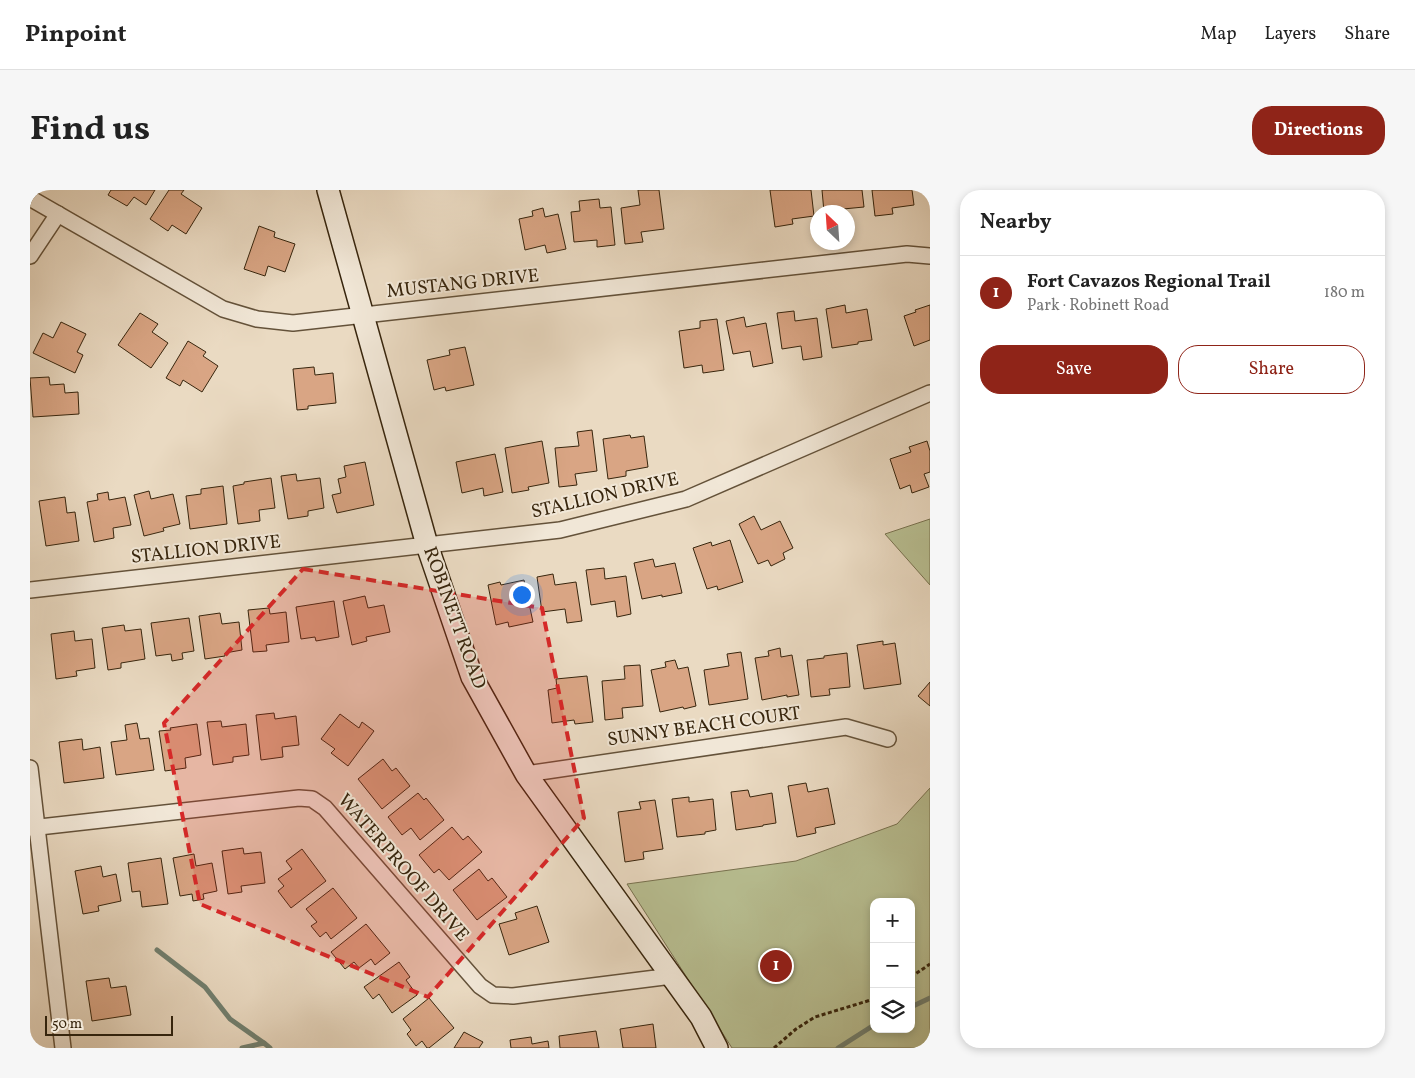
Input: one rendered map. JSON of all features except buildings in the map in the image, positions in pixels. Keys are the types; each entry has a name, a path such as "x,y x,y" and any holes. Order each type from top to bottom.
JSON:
{"street":[{"name":"ROBINETT ROAD","path":"328,190 427,545 472,676 526,774 701,1017 717,1048"},
{"name":"MUSTANG DRIVE","path":"30,198 223,309 256,319 293,323 897,255 930,256"},
{"path":"30,256 58,214"},
{"name":"STALLION DRIVE","path":"30,590 560,530 686,499 930,393"},
{"name":"SUNNY BEACH COURT","path":"526,774 846,726 888,739"},
{"path":"30,768 33,828 63,1048"},
{"name":"WATERPROOF DRIVE","path":"33,828 289,799 312,799 325,808 480,986 494,995 513,996 672,976"}],"path":[{"path":"915,973 930,964"},
{"path":"774,1048 796,1029 815,1017 870,1001"}],"highlighted area":[{"path":"303,569 542,608 584,818 428,997 200,904 164,723"}],"green space":[{"path":"930,519 930,585 885,534"},
{"path":"930,788 930,1048 732,1048 627,884 796,861 897,824"}],"waterway":[{"path":"157,950 205,987 230,1019 264,1043"},
{"path":"915,1005 930,998"},
{"path":"838,1048 870,1028"},
{"path":"242,1048 264,1043 270,1048"}],"place":[{"name":"Fort Cavazos Regional Trail","path":"776,966"}]}
